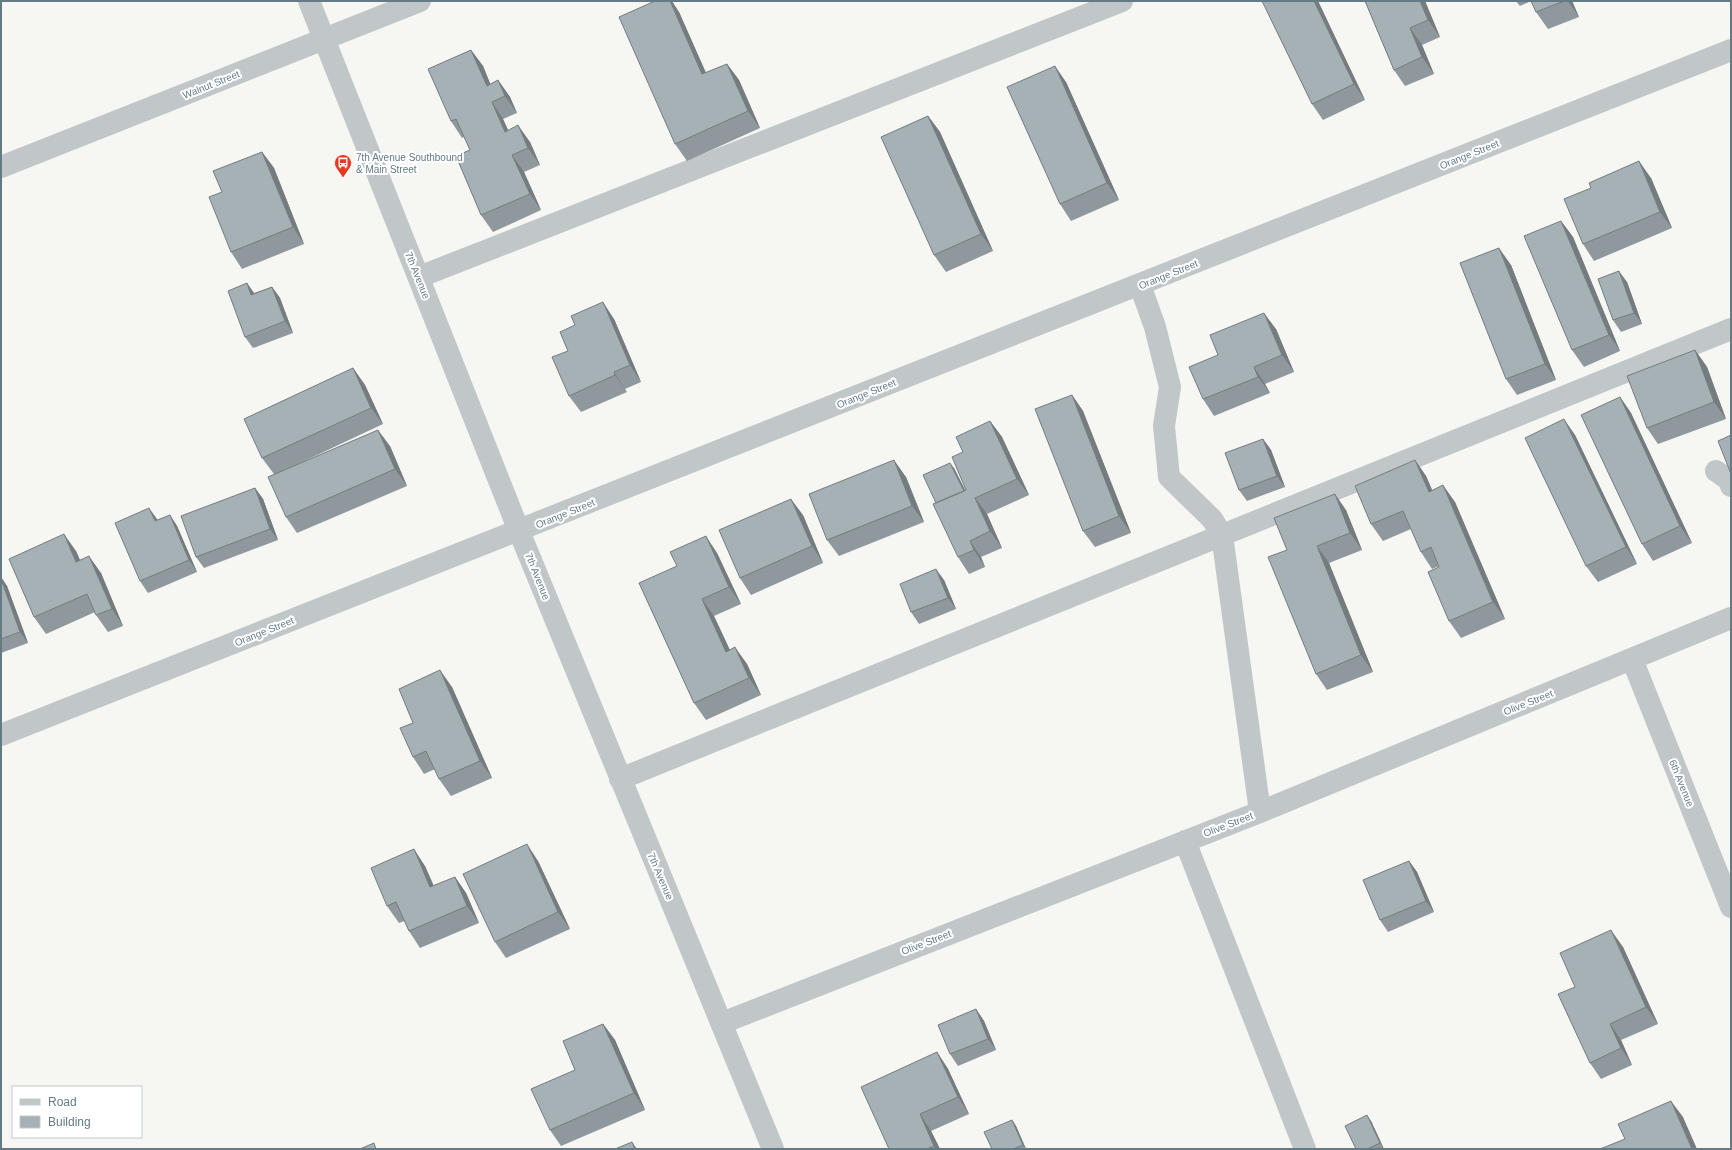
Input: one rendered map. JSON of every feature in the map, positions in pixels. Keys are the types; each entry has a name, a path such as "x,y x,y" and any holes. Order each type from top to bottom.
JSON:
{"street":[{"name":"7th Avenue","path":"309,1 519,531 773,1149"},
{"name":"Walnut Street","path":"1,167 420,1"},
{"path":"418,277 1122,1"},
{"name":"Orange Street","path":"1,735 1731,50"},
{"path":"1140,285 1155,327 1170,387 1164,426 1169,476 1212,519 1222,535 1260,812"},
{"path":"620,779 1731,329"},
{"name":"Olive Street","path":"722,1023 1260,812 1731,618"},
{"name":"6th Avenue","path":"1632,659 1731,907"},
{"path":"1185,841 1305,1149"}],"building":[{"path":"655,1 670,1 702,74 727,64 748,111 675,144 619,17"},
{"path":"1262,1 1314,1 1354,84 1312,104"},
{"path":"1365,1 1420,1 1428,20 1410,28 1422,57 1394,70"},
{"path":"1531,1 1564,1 1536,12"},
{"path":"471,50 487,86 498,80 505,96 492,102 505,132 518,125 528,148 512,155 530,194 481,215 456,156 470,150 456,119 451,121 428,69"},
{"path":"1055,66 1107,183 1060,204 1007,87"},
{"path":"928,116 981,234 934,255 881,137"},
{"path":"262,152 293,227 231,252 209,197 222,192 213,171"},
{"path":"1639,161 1660,212 1583,244 1564,199 1591,188 1589,183"},
{"path":"1561,221 1609,335 1572,350 1524,236"},
{"path":"1499,248 1545,364 1506,379 1460,263"},
{"path":"1619,271 1634,313 1613,320 1598,279"},
{"path":"247,283 251,295 272,287 285,321 245,337 228,291"},
{"path":"603,302 630,365 614,372 615,375 569,396 552,357 568,351 560,332 575,325 571,316"},
{"path":"1264,313 1282,355 1254,367 1258,377 1203,399 1189,367 1218,355 1210,335"},
{"path":"1695,350 1714,402 1647,428 1627,376"},
{"path":"353,368 371,408 262,458 244,419"},
{"path":"1072,395 1119,516 1083,531 1035,409"},
{"path":"1620,397 1680,526 1642,544 1581,415"},
{"path":"1564,419 1626,547 1586,566 1525,438"},
{"path":"990,421 1017,479 975,498 990,531 970,541 974,550 958,557 933,504 966,490 952,457 963,452 956,437"},
{"path":"378,430 395,469 286,517 268,477"},
{"path":"1731,435 1731,474 1718,441"},
{"path":"1263,439 1277,476 1239,490 1225,453"},
{"path":"894,460 912,506 827,540 809,494"},
{"path":"1415,460 1429,492 1443,485 1493,602 1449,621 1428,572 1439,567 1431,547 1421,552 1403,511 1371,524 1355,486"},
{"path":"950,463 964,491 936,503 923,475"},
{"path":"255,488 270,529 196,557 181,516"},
{"path":"1335,494 1350,533 1317,546 1361,655 1316,674 1268,557 1287,550 1274,518"},
{"path":"791,499 812,546 740,578 719,530"},
{"path":"149,508 155,521 170,515 189,560 140,581 115,523"},
{"path":"64,534 76,562 89,556 112,609 96,615 87,594 34,617 9,559"},
{"path":"706,536 729,587 702,599 726,652 735,647 749,678 694,703 639,583 677,566 670,552"},
{"path":"936,569 948,598 911,612 900,584"},
{"path":"1,579 20,632 1,639"},
{"path":"440,670 480,761 439,779 426,751 413,757 400,728 413,723 399,689"},
{"path":"527,844 558,912 495,942 463,874"},
{"path":"414,849 430,887 455,877 467,906 409,931 396,902 387,906 371,868"},
{"path":"1409,861 1426,901 1380,920 1363,880"},
{"path":"1611,930 1646,1007 1610,1024 1621,1048 1590,1063 1558,994 1575,987 1560,953"},
{"path":"976,1009 988,1039 950,1054 938,1025"},
{"path":"603,1024 634,1093 550,1130 531,1089 575,1070 563,1041"},
{"path":"937,1052 958,1097 920,1114 934,1146 927,1149 889,1149 861,1087"},
{"path":"1671,1101 1692,1149 1600,1149 1625,1139 1618,1124"},
{"path":"1367,1115 1380,1143 1367,1149 1356,1149 1345,1126"},
{"path":"1012,1120 1023,1145 1013,1149 992,1149 984,1132"},
{"path":"632,1142 635,1149 615,1149"},
{"path":"374,1143 376,1149 360,1149"}],"place":[{"name":"7th Avenue Southbound & Main Street","path":"343,178"}]}
